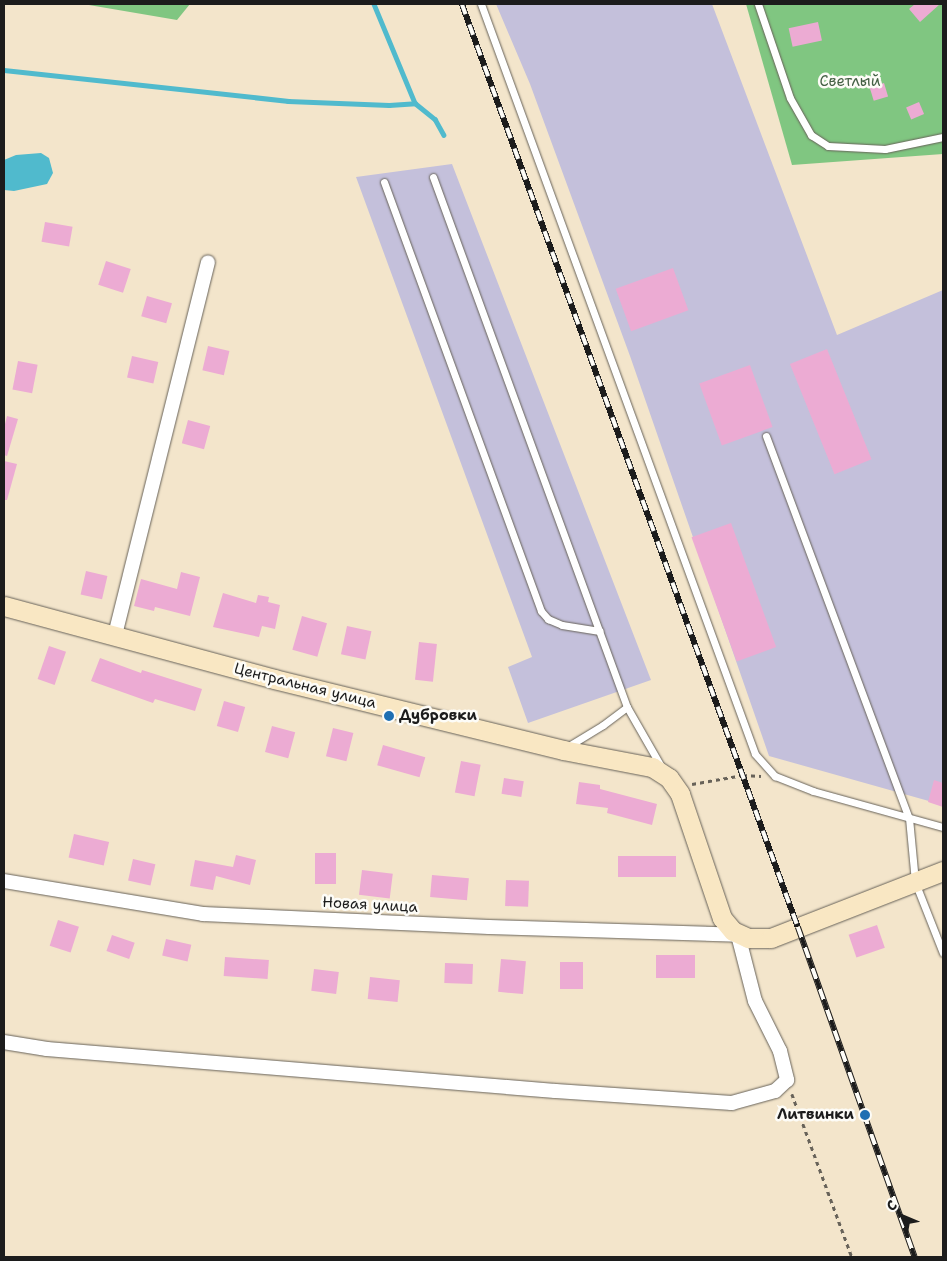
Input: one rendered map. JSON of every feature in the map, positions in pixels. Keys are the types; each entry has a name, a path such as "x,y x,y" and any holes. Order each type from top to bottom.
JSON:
{"street":[{"path":"115,635 208,262"},
{"name":"Центральная улица","path":"4,606 274,679 563,750 643,763 666,775"},
{"path":"666,775 681,797 720,915 738,935 758,940 771,938 943,871"},
{"name":"Новая улица","path":"4,881 204,914 489,927 738,935"},
{"path":"4,1042 67,1050 545,1090 732,1103 776,1091 787,1080 780,1051 755,1001 738,935"}],"lane":[{"path":"481,4 755,754 775,776 813,791 943,827"},
{"path":"758,4 790,98 811,135 828,146 885,149 943,137"},
{"path":"433,177 627,707 666,775"},
{"path":"384,182 541,611 548,619 562,625 600,631"},
{"path":"766,436 909,818 914,882 943,953"},
{"path":"563,750 603,725 627,707"}],"path":[{"path":"666,775 691,784 743,775 775,776"},
{"path":"787,1080 852,1257"}],"shaded area":[{"path":"496,4 712,4 837,335 943,290 943,805 769,756 630,356 530,84"},
{"path":"452,164 651,680 528,723 508,667 532,657 356,177"}],"green space":[{"path":"83,4 190,4 177,20"},
{"name":"Светлый","path":"746,4 943,4 943,154 792,165"}],"water":[{"path":"41,153 49,158 53,173 47,184 14,191 4,190 4,160 16,155"}],"building":[{"path":"915,4 940,4 920,22 909,9"},
{"path":"818,22 822,41 793,47 789,28"},
{"path":"884,83 888,96 874,101 870,87"},
{"path":"919,102 924,114 911,119 906,107"},
{"path":"45,222 73,227 69,247 42,242"},
{"path":"106,261 131,269 123,293 98,285"},
{"path":"673,268 688,310 631,331 616,289"},
{"path":"147,296 172,303 166,323 141,316"},
{"path":"208,346 229,351 224,375 202,370"},
{"path":"827,349 872,459 834,474 790,364"},
{"path":"132,356 158,362 153,384 127,377"},
{"path":"18,361 38,365 32,393 12,389"},
{"path":"750,365 773,427 722,445 699,383"},
{"path":"7,416 18,419 7,456 4,455 4,428"},
{"path":"188,420 210,426 204,449 182,443"},
{"path":"4,461 17,464 7,500 4,500"},
{"path":"731,523 776,647 737,661 692,537"},
{"path":"86,571 107,576 102,599 81,594"},
{"path":"181,572 200,577 190,616 155,607 154,611 134,606 141,579 177,589"},
{"path":"223,593 256,603 258,595 269,597 268,602 280,605 275,629 262,626 259,637 213,627"},
{"path":"302,616 327,623 317,657 292,650"},
{"path":"347,626 371,631 365,660 341,654"},
{"path":"419,642 437,644 433,682 415,680"},
{"path":"49,646 66,652 55,685 38,679"},
{"path":"100,658 141,673 142,670 202,689 195,711 155,699 153,703 91,681"},
{"path":"224,701 245,707 238,732 217,726"},
{"path":"272,726 295,732 288,758 265,752"},
{"path":"333,728 353,733 346,761 326,756"},
{"path":"383,745 425,757 420,777 377,765"},
{"path":"461,761 481,765 475,796 455,792"},
{"path":"504,778 524,781 521,797 501,794"},
{"path":"934,780 943,783 943,807 928,802"},
{"path":"579,782 600,785 600,789 657,804 652,825 607,813 608,808 576,804"},
{"path":"74,834 109,842 104,865 69,857"},
{"path":"315,853 336,853 336,884 315,884"},
{"path":"236,855 256,860 250,885 216,876 213,890 190,886 195,860 233,867"},
{"path":"618,856 676,856 676,877 618,877"},
{"path":"133,859 155,864 150,886 128,880"},
{"path":"362,870 393,874 390,899 359,895"},
{"path":"432,875 469,878 467,900 430,897"},
{"path":"506,880 529,881 528,907 505,906"},
{"path":"58,920 79,927 71,952 50,946"},
{"path":"877,925 885,948 856,957 849,935"},
{"path":"112,935 135,943 129,959 106,951"},
{"path":"166,939 191,945 188,961 162,956"},
{"path":"656,955 695,955 695,978 656,978"},
{"path":"225,957 269,960 268,979 224,976"},
{"path":"501,959 526,961 523,994 498,992"},
{"path":"560,962 583,962 583,989 560,989"},
{"path":"445,963 473,964 472,984 444,983"},
{"path":"314,969 339,972 336,994 311,991"},
{"path":"370,977 400,980 398,1002 368,999"}],"waterway":[{"path":"374,4 415,103 435,119 444,135"},
{"path":"4,70 288,101 389,105 415,103"}],"railway":[{"path":"462,4 798,927 915,1257"}],"place":[{"name":"Дубровки","path":"389,716"},
{"name":"Литвинки","path":"865,1115"}]}
